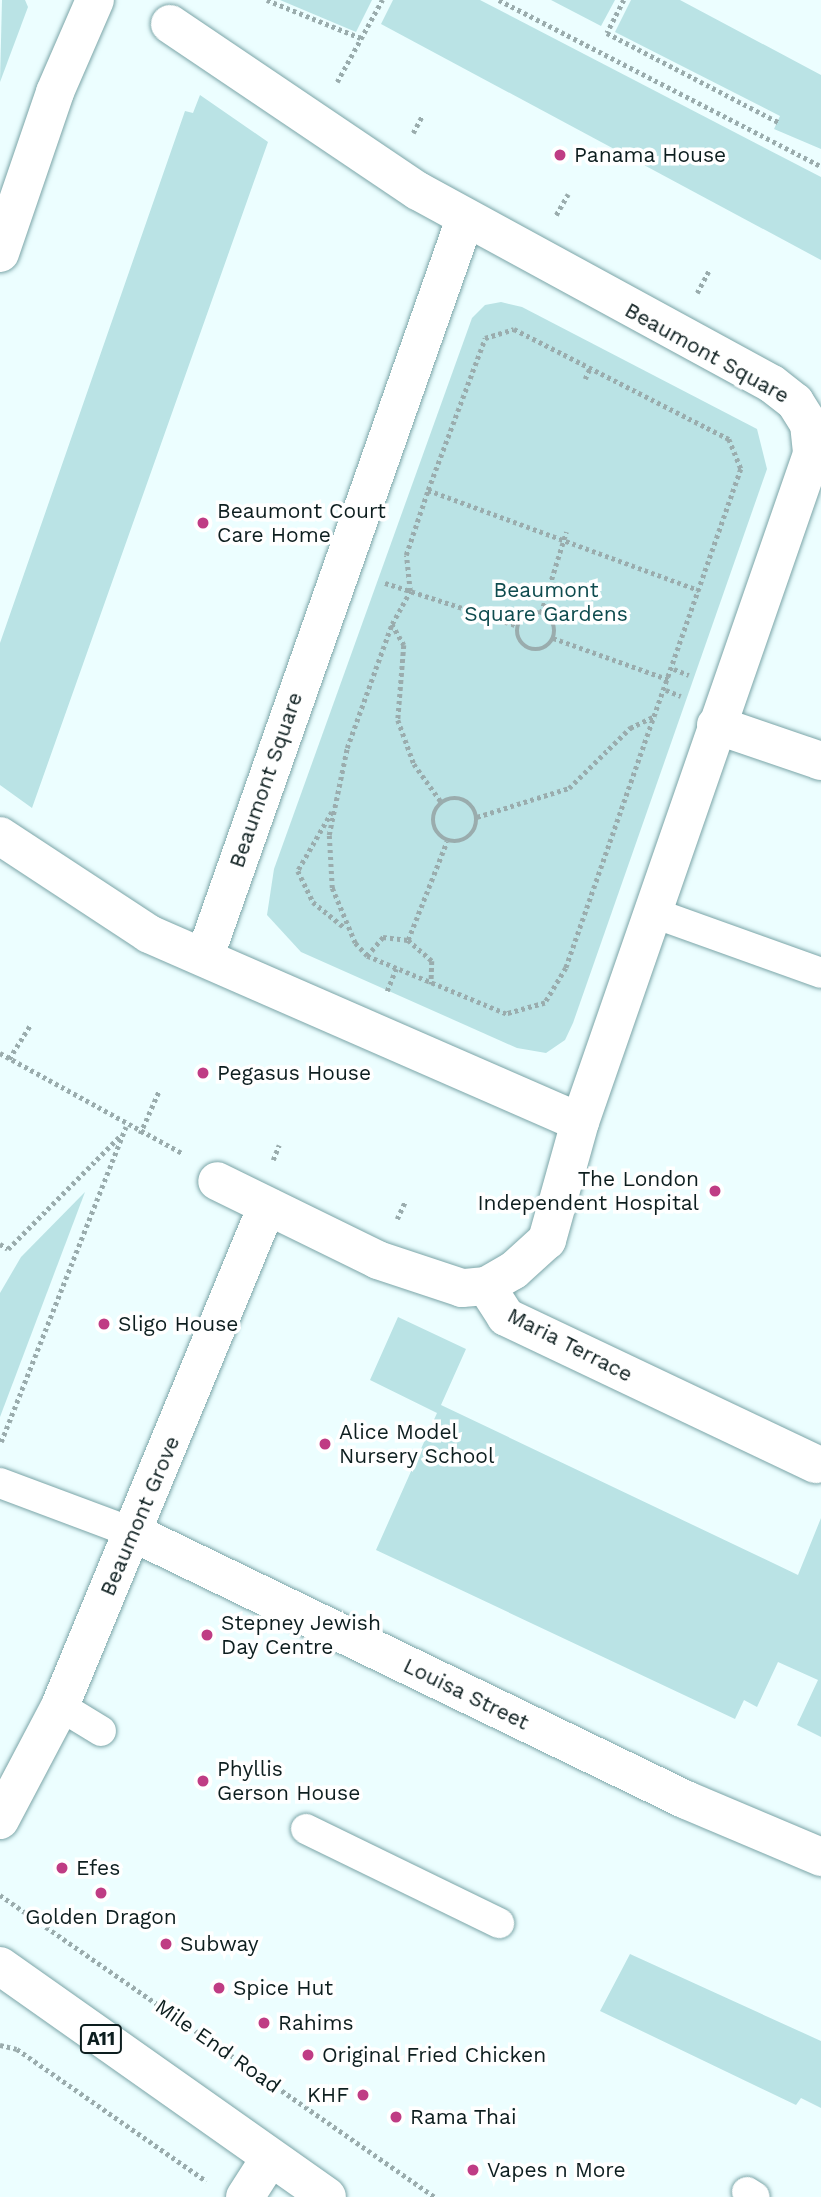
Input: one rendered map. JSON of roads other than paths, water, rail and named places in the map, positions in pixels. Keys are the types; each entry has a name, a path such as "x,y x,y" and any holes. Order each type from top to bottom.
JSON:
{"main road":[{"path":"0,253 55,92 95,0"},
{"name":"Beaumont Square","path":"170,24 465,219 772,384 795,402 809,424 806,480 651,912 580,1122 547,1240 486,1286"},
{"name":"Beaumont Square","path":"205,956 339,568 465,219"},
{"path":"716,725 821,761"},
{"path":"0,836 137,927 580,1122"},
{"path":"217,1181 428,1281 486,1286"},
{"name":"Beaumont Grove","path":"0,1820 60,1706 134,1533 267,1206"},
{"name":"Maria Terrace","path":"486,1286 506,1317 816,1464"},
{"name":"Louisa Street","path":"134,1533 686,1800 821,1857"},
{"name":"A11","path":"0,1966 327,2197"},
{"path":"232,2193 270,2158"}],"lane":[{"path":"651,912 821,973"},
{"path":"0,1483 134,1533"},
{"path":"60,1706 101,1731"},
{"path":"306,1829 499,1923"}],"place":[{"name":"Panama House","path":"560,155"},
{"name":"Beaumont Court Care Home","path":"203,523"},
{"name":"Pegasus House","path":"203,1073"},
{"name":"The London Independent Hospital","path":"715,1191"},
{"name":"Sligo House","path":"104,1324"},
{"name":"Alice Model Nursery School","path":"325,1444"},
{"name":"Stepney Jewish Day Centre","path":"207,1635"},
{"name":"Phyllis Gerson House","path":"203,1781"},
{"name":"Efes","path":"62,1868"},
{"name":"Golden Dragon","path":"101,1893"},
{"name":"Subway","path":"166,1944"},
{"name":"Spice Hut","path":"219,1988"},
{"name":"Rahims","path":"264,2023"},
{"name":"Original Fried Chicken","path":"308,2055"},
{"name":"KHF","path":"363,2095"},
{"name":"Rama Thai","path":"396,2117"},
{"name":"Vapes n More","path":"473,2170"}],"park label":[{"name":"Beaumont Square Gardens","path":"546,602"}]}
